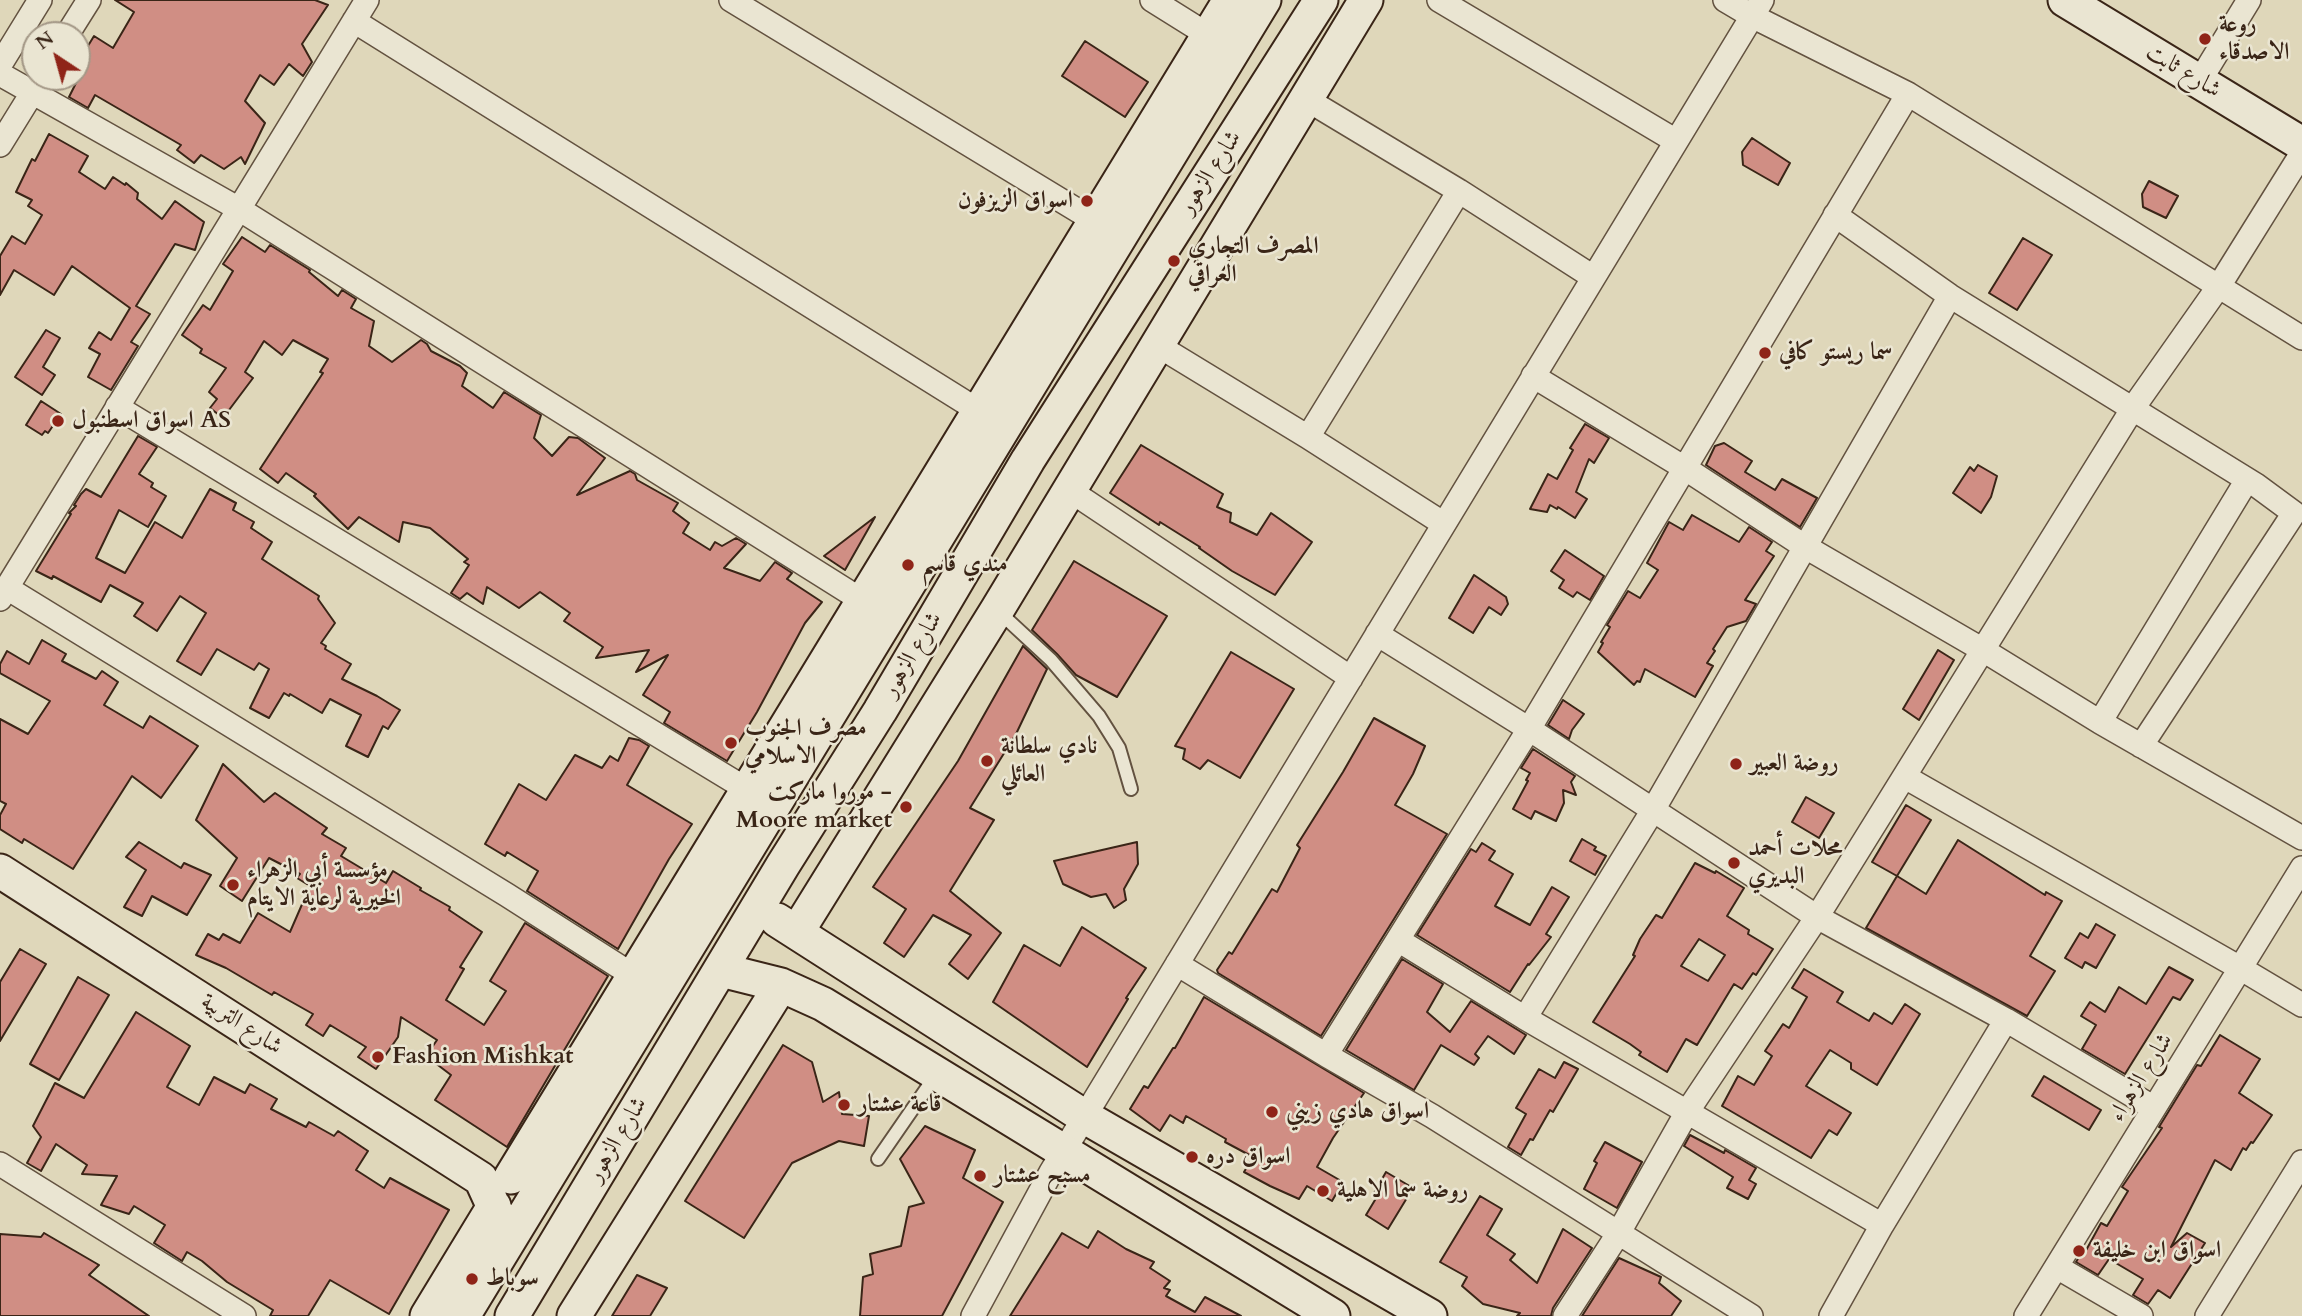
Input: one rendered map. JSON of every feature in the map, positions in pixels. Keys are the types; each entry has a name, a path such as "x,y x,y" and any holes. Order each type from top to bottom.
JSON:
{"street":[{"path":"0,65 40,0"},
{"path":"76,21 89,0"},
{"path":"367,0 3,594 507,895 634,976"},
{"path":"731,0 1095,220"},
{"path":"1152,0 1208,35"},
{"path":"427,1316 495,1188 634,976 748,790 833,680 863,601 1230,0"},
{"name":"شارع الزهور","path":"463,1316 560,1154 833,680 1013,413 1264,0"},
{"path":"797,932 997,610 1366,0"},
{"path":"1440,0 1676,141"},
{"path":"1725,0 1757,8 1908,94 2302,338"},
{"path":"2199,82 2249,0"},
{"name":"شارع ثابت","path":"2076,3 2302,144"},
{"path":"975,1315 1063,1152 1757,8"},
{"path":"1313,13 1338,46"},
{"name":"شارع الزهور","path":"512,1316 758,907 880,711 1046,432 1313,13"},
{"path":"354,21 979,411"},
{"path":"0,74 21,80"},
{"path":"0,145 33,91"},
{"path":"47,91 863,601"},
{"path":"1326,1055 1529,729 1908,94"},
{"path":"1306,99 1459,191 1593,277"},
{"path":"1565,1316 1618,1234 1687,1112 1817,917 2133,408 2219,286 2302,153"},
{"path":"1308,437 1459,191"},
{"path":"1835,215 1950,296 2133,408 2298,514 2141,746"},
{"path":"1525,1018 1653,810 1950,296"},
{"path":"1055,343 1068,361 1091,362"},
{"path":"1157,345 1444,524"},
{"path":"1533,376 1683,467 1804,546 2100,722 2302,838"},
{"path":"117,407 748,790"},
{"path":"1013,413 1033,415 1044,425 1046,432"},
{"path":"2100,722 2247,480"},
{"path":"1069,490 1351,678"},
{"path":"1377,634 1529,729 1817,917 2006,1020 2154,1108"},
{"path":"880,711 919,734"},
{"path":"1905,777 2302,1005"},
{"name":"شارع الزهراء","path":"2026,1316 2302,867"},
{"name":"شارع التربية","path":"0,872 495,1188"},
{"path":"758,907 1085,1117 1430,1316"},
{"path":"1398,940 1525,1018 1882,1225"},
{"path":"1177,964 1432,1116 1751,1316"},
{"path":"721,970 781,985 823,1004 1333,1316"},
{"path":"573,1316 781,985"},
{"path":"1831,1316 1882,1225 2006,1020"},
{"path":"1104,1177 1125,1140"},
{"path":"495,1188 536,1171 560,1154"},
{"path":"2207,1316 2302,1162"},
{"path":"0,1164 244,1316"},
{"path":"495,1188 504,1247"},
{"path":"2057,1267 2141,1316"}],"lane":[{"path":"997,610 1051,660 1099,716 1119,748 1131,789"},
{"path":"878,1158 937,1074"}],"building":[{"path":"115,0 315,0 328,5 302,44 312,62 303,76 289,64 274,85 260,75 245,101 265,123 245,164 241,157 224,169 201,155 194,163 177,150 181,145 95,95 88,108 69,97 72,91 91,91 91,41 94,36 113,48 134,12"},
{"path":"1085,41 1148,82 1125,117 1062,76"},
{"path":"49,134 88,156 79,172 105,189 113,177 138,193 137,199 162,219 175,201 204,222 195,250 175,244 136,306 150,314 131,342 138,346 111,390 88,377 100,354 89,348 99,332 111,340 130,308 72,266 54,295 14,270 0,295 0,256 12,236 25,244 42,215 28,206 32,200 16,192 32,159 35,161"},
{"path":"1752,138 1790,163 1778,185 1743,165 1742,152"},
{"path":"2149,181 2178,196 2166,218 2143,207 2142,194"},
{"path":"242,237 265,252 270,245 310,270 309,272 338,296 342,290 356,299 351,308 374,321 369,346 392,362 421,340 431,351 460,366 467,373 462,386 493,408 504,392 541,415 534,438 552,456 569,437 578,438 605,458 577,495 630,471 635,474 637,480 678,503 673,511 689,523 683,533 710,550 715,542 722,546 736,538 746,544 724,568 760,581 775,562 792,573 787,579 822,602 805,623 727,761 664,723 670,712 643,695 668,655 636,672 649,650 596,658 603,647 564,621 570,613 540,592 519,608 487,587 483,604 467,593 460,599 451,593 469,565 464,562 468,559 430,528 403,522 399,542 359,517 348,529 314,496 316,494 286,473 278,483 260,469 323,373 320,372 328,359 293,340 282,355 264,341 245,372 253,378 223,418 210,408 217,399 209,392 226,368 200,353 202,349 182,335 203,305 210,310 233,271 223,264"},
{"path":"2023,238 2052,255 2017,310 1989,293"},
{"path":"46,330 60,338 43,367 55,375 42,395 15,377"},
{"path":"41,401 61,414 48,433 45,431 42,435 26,425"},
{"path":"1585,424 1609,438 1594,463 1589,459 1576,492 1587,499 1575,518 1550,505 1547,512 1530,509 1548,474 1557,479 1573,450 1570,448"},
{"path":"138,436 157,447 139,474 153,483 151,487 166,496 148,527 119,510 96,558 125,573 155,522 182,538 210,489 236,503 233,510 254,522 251,528 272,542 262,559 319,596 318,599 335,623 321,643 326,646 325,649 351,664 342,679 400,710 388,729 383,726 368,757 346,746 361,715 330,699 322,713 284,693 269,718 250,708 269,669 259,663 254,670 217,649 201,675 177,661 206,613 180,596 157,631 134,616 143,603 110,585 101,602 53,576 52,579 36,571 81,494 86,489 101,497"},
{"path":"1724,443 1752,461 1745,472 1775,490 1782,479 1817,498 1800,527 1706,465 1715,446"},
{"path":"1141,445 1223,494 1217,507 1231,513 1230,522 1257,535 1271,513 1312,542 1275,595 1232,571 1200,547 1160,522 1159,525 1110,493"},
{"path":"1978,465 1997,476 1991,497 1981,513 1953,493 1970,467 1974,471"},
{"path":"1692,515 1739,542 1749,527 1772,542 1766,551 1774,556 1745,600 1756,604 1746,621 1727,627 1713,649 1715,651 1707,663 1713,666 1695,697 1645,669 1640,682 1637,681 1634,685 1598,652 1610,627 1607,625 1628,591 1640,598 1658,570 1647,563 1669,522 1683,530"},
{"path":"875,517 845,570 824,556"},
{"path":"1565,550 1604,576 1590,600 1577,592 1573,597 1559,588 1564,580 1551,571"},
{"path":"1074,561 1167,616 1117,697 1076,675 1032,630"},
{"path":"1474,575 1506,597 1508,604 1501,615 1489,607 1473,633 1449,618"},
{"path":"42,640 66,654 62,661 96,679 102,671 118,682 104,705 143,728 150,716 198,746 161,798 132,776 73,869 24,839 22,843 0,829 0,815 6,804 0,801 0,719 28,734 50,701 0,673 0,664 7,651 29,664"},
{"path":"1023,646 1047,669 1016,734 970,808 994,820 950,891 1001,933 968,979 949,964 971,935 933,915 904,957 884,943 906,909 873,887 958,761"},
{"path":"1938,650 1954,660 1919,720 1903,709"},
{"path":"1231,652 1294,689 1240,778 1208,760 1200,769 1183,759 1185,749 1175,746"},
{"path":"1563,700 1584,714 1569,739 1548,725"},
{"path":"1374,718 1425,746 1395,805 1447,834 1321,1036 1217,970 1229,952 1232,954 1272,889 1277,892 1300,848 1297,845"},
{"path":"629,738 649,746 627,785 692,824 618,949 527,891 538,871 507,852 505,856 485,844 519,784 546,800 575,755 602,768 610,756 618,761"},
{"path":"1533,749 1575,776 1571,782 1576,795 1563,790 1564,803 1556,821 1535,811 1531,819 1513,809 1530,773 1521,768"},
{"path":"223,764 264,802 275,793 327,828 322,834 346,848 341,856 386,883 393,871 450,907 449,910 482,932 460,967 464,969 446,1000 484,1025 506,991 490,981 525,923 608,976 507,1147 435,1100 451,1075 426,1056 437,1040 401,1017 398,1037 376,1069 358,1057 366,1047 330,1025 323,1036 306,1025 313,1014 196,955 208,934 219,940 223,934 240,943 258,913 290,932 310,886 297,878 300,874 269,858 242,901 220,886 237,858 196,820"},
{"path":"1806,797 1834,813 1819,838 1792,822"},
{"path":"1906,805 1931,820 1897,876 1872,862"},
{"path":"1582,839 1606,856 1595,875 1570,861"},
{"path":"1958,840 2045,895 2046,892 2062,901 2030,956 2055,971 2027,1016 1866,928 1897,876 1926,894"},
{"path":"139,842 181,868 184,863 211,875 187,915 152,896 142,916 124,907 146,870 126,857"},
{"path":"1137,842 1138,864 1124,889 1126,900 1114,908 1106,894 1091,897 1063,884 1054,861"},
{"path":"1482,843 1495,851 1489,860 1513,874 1495,906 1530,925 1552,887 1569,897 1546,934 1551,937 1528,964 1510,992 1417,935 1471,849 1476,852"},
{"path":"1695,863 1715,873 1716,871 1744,888 1727,916 1749,930 1748,934 1773,949 1756,975 1753,973 1742,989 1734,984 1697,1045 1686,1039 1667,1072 1639,1055 1641,1052 1630,1044 1593,1022 1635,956 1633,955 1640,939 1656,915 1662,918","holes":["1699,939 1725,955 1708,981 1681,966"]},
{"path":"2096,924 2115,935 2096,968 2085,962 2082,968 2065,958 2080,933 2088,938"},
{"path":"1082,927 1146,968 1087,1067 993,1002 1024,945 1060,966"},
{"path":"20,949 46,964 0,1041 0,982"},
{"path":"1402,959 1443,984 1427,1012 1450,1032 1471,1001 1526,1035 1514,1054 1488,1036 1475,1054 1479,1058 1474,1065 1441,1045 1414,1090 1346,1050"},
{"path":"2169,967 2193,980 2180,1000 2173,997 2125,1074 2082,1049 2096,1025 2081,1016 2090,1002 2105,1012 2119,987 2146,1004"},
{"path":"1804,969 1843,992 1837,1002 1869,1021 1874,1013 1892,1024 1905,1004 1920,1014 1877,1085 1851,1069 1851,1063 1830,1050 1806,1086 1851,1113 1837,1135 1829,1130 1811,1158 1722,1106 1738,1076 1754,1085 1772,1056 1765,1051 1783,1024 1789,1028 1807,997 1792,988"},
{"path":"78,977 109,995 59,1080 30,1064"},
{"path":"1204,997 1364,1093 1317,1167 1343,1182 1332,1201 1307,1186 1299,1199 1244,1172 1253,1157 1186,1116 1183,1123 1170,1115 1160,1131 1130,1109 1144,1086 1148,1088 1175,1048"},
{"path":"136,1012 190,1046 167,1087 199,1105 214,1077 245,1093 250,1084 277,1099 271,1109 306,1127 309,1122 334,1136 338,1131 368,1151 356,1170 384,1188 390,1178 449,1210 389,1314 330,1280 308,1316 270,1316 273,1310 227,1282 202,1261 187,1252 182,1261 154,1243 165,1225 134,1206 129,1214 101,1205 117,1176 82,1174 87,1165 56,1144 41,1171 27,1163 41,1137 33,1126 55,1083 84,1098"},
{"path":"2220,1035 2260,1059 2239,1093 2272,1115 2253,1143 2251,1142 2246,1150 2243,1148 2231,1170 2215,1160 2171,1247 2187,1233 2205,1243 2170,1298 2158,1290 2148,1304 2133,1295 2143,1279 2109,1259 2098,1275 2076,1262 2082,1252 2084,1254 2101,1223 2107,1226 2128,1191 2122,1187 2162,1128 2159,1127 2197,1065 2201,1066"},
{"path":"783,1045 812,1062 823,1102 839,1092 842,1114 869,1116 864,1146 839,1141 792,1163 744,1238 685,1201"},
{"path":"1564,1062 1578,1069 1553,1112 1550,1110 1521,1155 1508,1147 1526,1114 1516,1108 1539,1069 1555,1078"},
{"path":"2044,1076 2101,1110 2089,1130 2032,1096"},
{"path":"925,1126 975,1150 963,1178 1003,1202 942,1316 860,1316 863,1277 873,1274 870,1254 901,1246 909,1207 924,1203 900,1159"},
{"path":"1690,1135 1724,1153 1725,1150 1756,1168 1749,1180 1756,1184 1748,1199 1727,1188 1733,1177 1684,1146"},
{"path":"1605,1142 1642,1162 1617,1208 1584,1189 1597,1163 1594,1161"},
{"path":"1386,1172 1413,1188 1388,1229 1366,1215 1378,1195 1374,1193"},
{"path":"1480,1196 1502,1209 1487,1235 1515,1254 1510,1260 1537,1283 1563,1229 1592,1248 1553,1308 1551,1316 1517,1316 1520,1313 1483,1304 1462,1286 1467,1277 1440,1262"},
{"path":"1098,1231 1126,1249 1154,1262 1150,1268 1170,1281 1164,1288 1170,1290 1166,1296 1195,1312 1205,1297 1241,1316 1010,1316 1062,1233 1088,1248"},
{"path":"44,1233 99,1265 89,1275 149,1316 0,1316 0,1234 41,1237"},
{"path":"1619,1258 1661,1277 1659,1283 1681,1301 1671,1316 1582,1316"},
{"path":"637,1275 667,1288 650,1316 612,1316"}],"place":[{"name":"روعة الاصدقاء","path":"2205,39"},
{"name":"اسواق الزيزفون","path":"1087,201"},
{"name":"المصرف التجاري العراقي","path":"1174,261"},
{"name":"سما ريستو كافي","path":"1765,353"},
{"name":"اسواق اسطنبول AS","path":"58,421"},
{"name":"مندي قاسم","path":"908,565"},
{"name":"مصرف الجنوب الاسلامي","path":"731,743"},
{"name":"نادي سلطانة العائلي","path":"987,761"},
{"name":"روضة العبير","path":"1736,764"},
{"name":"موروا ماركت - Moore market","path":"906,807"},
{"name":"محلات أحمد البديري","path":"1734,863"},
{"name":"مؤسسة أبي الزهراء الخيرية لرعاية الايتام","path":"233,885"},
{"name":"Fashion Mishkat","path":"378,1057"},
{"name":"قاعة عشتار","path":"844,1105"},
{"name":"اسواق هادي زيني","path":"1272,1112"},
{"name":"اسواق دره","path":"1192,1157"},
{"name":"مسبح عشتار","path":"980,1176"},
{"name":"روضة سما الاهلية","path":"1323,1191"},
{"name":"اسواق ابن خليفة","path":"2079,1251"},
{"name":"سوباط","path":"472,1279"}]}
